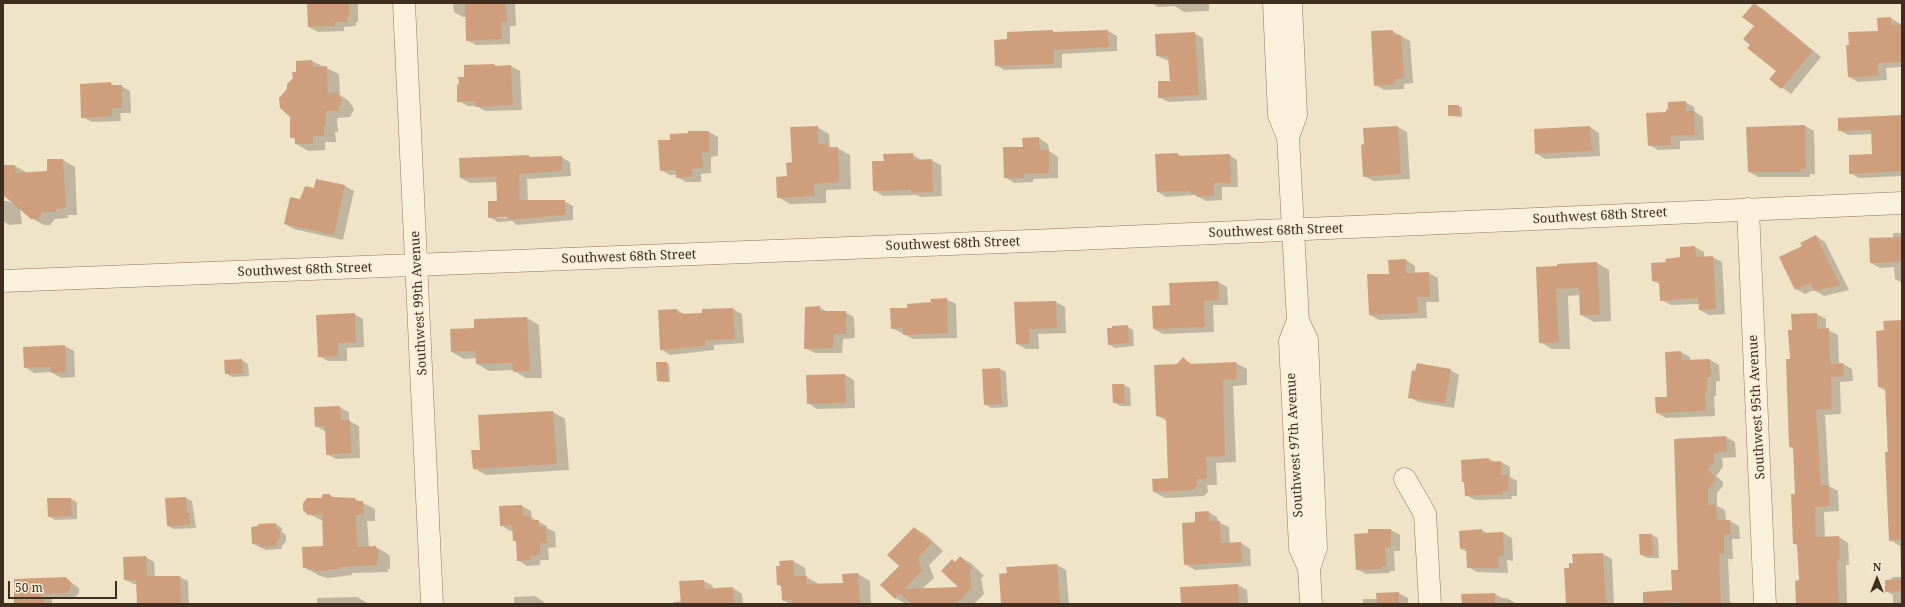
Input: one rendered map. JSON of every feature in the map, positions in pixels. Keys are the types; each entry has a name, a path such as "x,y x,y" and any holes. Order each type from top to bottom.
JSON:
{"street":[{"name":"Southwest 99th Avenue","path":"404,3 432,604"},
{"name":"Southwest 97th Avenue","path":"1274,3 1279,115 1288,137 1298,321 1307,340 1316,548 1310,568 1311,604"},
{"name":"Southwest 97th Avenue","path":"1288,137 1296,115 1291,3"},
{"name":"Southwest 68th Street","path":"3,281 417,266 1902,203"},
{"name":"Southwest 95th Avenue","path":"1748,209 1765,604"},
{"path":"1405,479 1425,514 1430,604"}],"building":[{"path":"347,3 349,5 349,17 347,17 348,22 335,22 335,26 308,27 307,4"},
{"path":"465,3 506,3 507,21 501,22 502,39 466,41"},
{"path":"1754,3 1813,51 1781,89 1769,79 1776,71 1747,48 1750,45 1743,39 1754,26 1742,17"},
{"path":"1891,17 1891,25 1902,24 1902,62 1878,63 1878,76 1848,77 1846,45 1849,45 1848,32 1878,31 1877,18"},
{"path":"1053,30 1053,32 1108,30 1109,47 1054,50 1054,64 995,66 994,40 1007,39 1007,32"},
{"path":"1393,30 1393,35 1401,35 1404,78 1395,79 1395,84 1374,86 1371,31"},
{"path":"1195,32 1199,95 1158,98 1158,81 1170,81 1168,56 1156,56 1155,34"},
{"path":"312,60 313,67 327,66 328,93 337,92 342,101 337,111 326,111 324,136 313,136 313,144 295,144 295,137 290,138 290,117 280,108 279,98 287,89 287,84 293,78 292,72 296,72 296,61"},
{"path":"494,64 495,66 511,65 513,105 475,107 475,101 457,102 457,84 459,84 458,77 464,77 464,65"},
{"path":"111,82 111,85 122,85 122,108 112,108 112,116 81,118 80,84"},
{"path":"1686,101 1686,111 1694,111 1695,135 1671,136 1671,145 1648,146 1646,113 1666,112 1668,109 1668,102"},
{"path":"1448,105 1459,105 1460,116 1448,116"},
{"path":"1902,115 1902,171 1849,174 1849,155 1872,154 1871,130 1838,131 1838,118"},
{"path":"1805,125 1806,169 1801,169 1801,172 1748,172 1746,127"},
{"path":"818,126 818,144 827,144 827,148 838,147 839,182 814,184 815,196 777,198 776,177 787,176 786,163 792,162 790,127"},
{"path":"1398,126 1401,174 1363,177 1361,145 1364,144 1363,128"},
{"path":"1590,126 1592,151 1535,154 1534,129"},
{"path":"688,131 709,131 709,152 702,152 703,168 692,169 692,177 676,178 676,170 660,171 658,140 670,140 670,134 688,133"},
{"path":"1039,137 1040,150 1049,150 1049,173 1024,174 1024,178 1004,178 1003,147 1023,147 1022,138"},
{"path":"913,153 913,160 932,159 933,192 911,193 911,190 873,191 872,161 884,161 883,154"},
{"path":"1178,153 1178,156 1230,154 1231,183 1214,183 1214,196 1197,197 1197,194 1191,194 1190,191 1157,192 1155,154"},
{"path":"529,155 529,157 562,156 562,171 519,174 520,200 565,200 565,215 508,220 507,217 488,218 488,201 497,201 496,177 460,178 459,158"},
{"path":"47,159 63,159 66,208 56,209 56,212 43,212 38,219 31,219 3,195 3,165 15,165 16,173 47,171"},
{"path":"316,179 345,185 334,235 284,224 290,197 300,199 305,186 314,188"},
{"path":"1816,235 1840,285 1814,291 1810,283 1795,290 1779,257 1802,246 1800,243"},
{"path":"1902,237 1902,262 1870,263 1869,238"},
{"path":"1695,246 1696,257 1713,256 1716,309 1699,310 1698,298 1660,301 1659,281 1652,281 1651,263 1666,262 1665,259 1680,257 1680,247"},
{"path":"1406,259 1406,273 1429,272 1430,297 1417,297 1418,313 1369,315 1367,274 1389,274 1388,260"},
{"path":"1597,262 1600,315 1580,315 1579,288 1556,289 1559,342 1539,343 1536,267 1557,266 1557,264"},
{"path":"1218,281 1219,300 1204,301 1205,327 1153,329 1152,306 1170,305 1169,283"},
{"path":"947,298 948,333 903,335 903,328 891,329 890,308 907,308 907,304 931,302 930,299"},
{"path":"1056,301 1057,328 1029,329 1030,344 1016,344 1014,302"},
{"path":"820,306 820,311 846,311 846,334 834,334 833,348 804,349 805,307"},
{"path":"733,308 735,339 705,340 705,346 660,350 658,310 677,309 678,314 702,313 702,309"},
{"path":"355,313 356,342 338,343 338,356 318,357 316,315"},
{"path":"1817,313 1817,329 1829,328 1830,364 1843,363 1844,376 1831,377 1832,409 1816,410 1821,485 1829,485 1830,506 1815,507 1816,537 1839,536 1840,560 1837,560 1839,604 1796,604 1795,581 1799,580 1797,544 1793,544 1791,494 1795,494 1793,447 1789,447 1786,359 1790,359 1788,330 1792,330 1791,314"},
{"path":"527,317 530,371 513,372 512,363 476,364 475,351 451,352 450,329 474,328 474,319"},
{"path":"1902,320 1902,540 1889,541 1885,452 1888,452 1885,387 1878,387 1876,331 1884,330 1883,321"},
{"path":"1128,325 1129,343 1108,345 1107,328 1112,328 1112,326"},
{"path":"65,345 66,372 51,373 50,367 24,368 23,347"},
{"path":"1681,351 1682,360 1710,359 1711,377 1707,377 1707,391 1705,391 1706,411 1656,413 1655,397 1667,397 1665,352"},
{"path":"1183,357 1190,364 1236,362 1237,379 1223,380 1225,456 1206,457 1207,479 1197,479 1197,486 1193,490 1153,492 1152,479 1168,478 1166,418 1156,416 1154,365 1177,364"},
{"path":"242,359 243,373 225,374 224,360"},
{"path":"656,362 667,362 668,381 657,381"},
{"path":"1417,363 1451,369 1445,403 1408,398 1412,370 1415,371"},
{"path":"1000,368 1002,404 984,405 982,369"},
{"path":"845,374 846,403 807,404 806,375"},
{"path":"1112,384 1124,384 1125,403 1113,403"},
{"path":"340,406 341,420 350,420 351,453 326,455 325,426 315,427 314,407"},
{"path":"553,411 557,464 473,469 471,450 480,450 478,415"},
{"path":"1726,436 1727,452 1714,453 1714,462 1708,470 1714,475 1715,481 1708,488 1708,505 1716,504 1717,520 1730,520 1731,534 1724,535 1724,554 1719,555 1721,604 1681,604 1680,602 1643,604 1643,592 1672,590 1671,570 1678,570 1674,439"},
{"path":"1489,458 1489,462 1501,461 1501,475 1508,475 1509,491 1502,491 1503,494 1465,496 1464,482 1462,482 1461,460"},
{"path":"323,494 329,494 332,497 355,498 356,501 363,501 364,514 356,515 357,547 376,546 376,549 378,549 377,565 340,567 340,569 328,569 328,571 315,571 315,569 307,570 307,568 303,568 302,547 323,546 322,514 308,515 303,510 303,503 307,498 321,498"},
{"path":"186,497 187,513 190,513 190,525 167,526 165,498"},
{"path":"47,498 71,498 72,516 48,517"},
{"path":"522,505 523,516 530,516 531,520 539,520 539,527 546,526 547,543 540,543 540,555 531,556 531,560 517,561 516,541 513,541 512,525 500,526 499,506"},
{"path":"1209,511 1209,521 1220,521 1221,543 1241,542 1242,562 1184,565 1182,523 1195,522 1195,512"},
{"path":"276,523 276,527 280,531 280,538 277,542 277,546 259,547 259,544 252,544 251,527 258,526 258,524"},
{"path":"914,527 932,543 918,558 922,571 904,589 958,587 941,571 952,559 955,562 960,556 972,568 970,571 972,587 956,604 911,604 900,593 895,599 880,585 899,566 887,555"},
{"path":"1368,529 1391,529 1391,547 1385,547 1386,566 1382,566 1382,569 1356,570 1354,534 1368,533"},
{"path":"1482,529 1482,533 1503,532 1504,556 1498,556 1499,568 1467,568 1466,548 1460,549 1459,531"},
{"path":"1639,534 1652,534 1653,555 1640,555"},
{"path":"1603,553 1606,604 1566,604 1564,568 1569,568 1569,563 1573,563 1572,554"},
{"path":"146,556 147,576 180,576 181,604 137,604 136,580 124,580 123,557"},
{"path":"793,560 794,576 807,576 807,584 843,583 842,574 858,573 860,604 792,604 792,600 782,600 781,585 777,585 776,566 780,566 779,561"},
{"path":"1057,564 1060,604 1001,604 999,574 1007,573 1006,567"},
{"path":"66,577 71,582 71,588 67,593 43,594 44,604 14,604 14,579"},
{"path":"1902,579 1902,591 1885,592 1885,580"},
{"path":"704,580 705,589 733,587 734,604 681,604 679,581"},
{"path":"1238,584 1239,604 1181,604 1180,587"},
{"path":"1399,592 1399,604 1377,604 1376,593"},
{"path":"1495,593 1495,604 1462,604 1461,594"}]}
